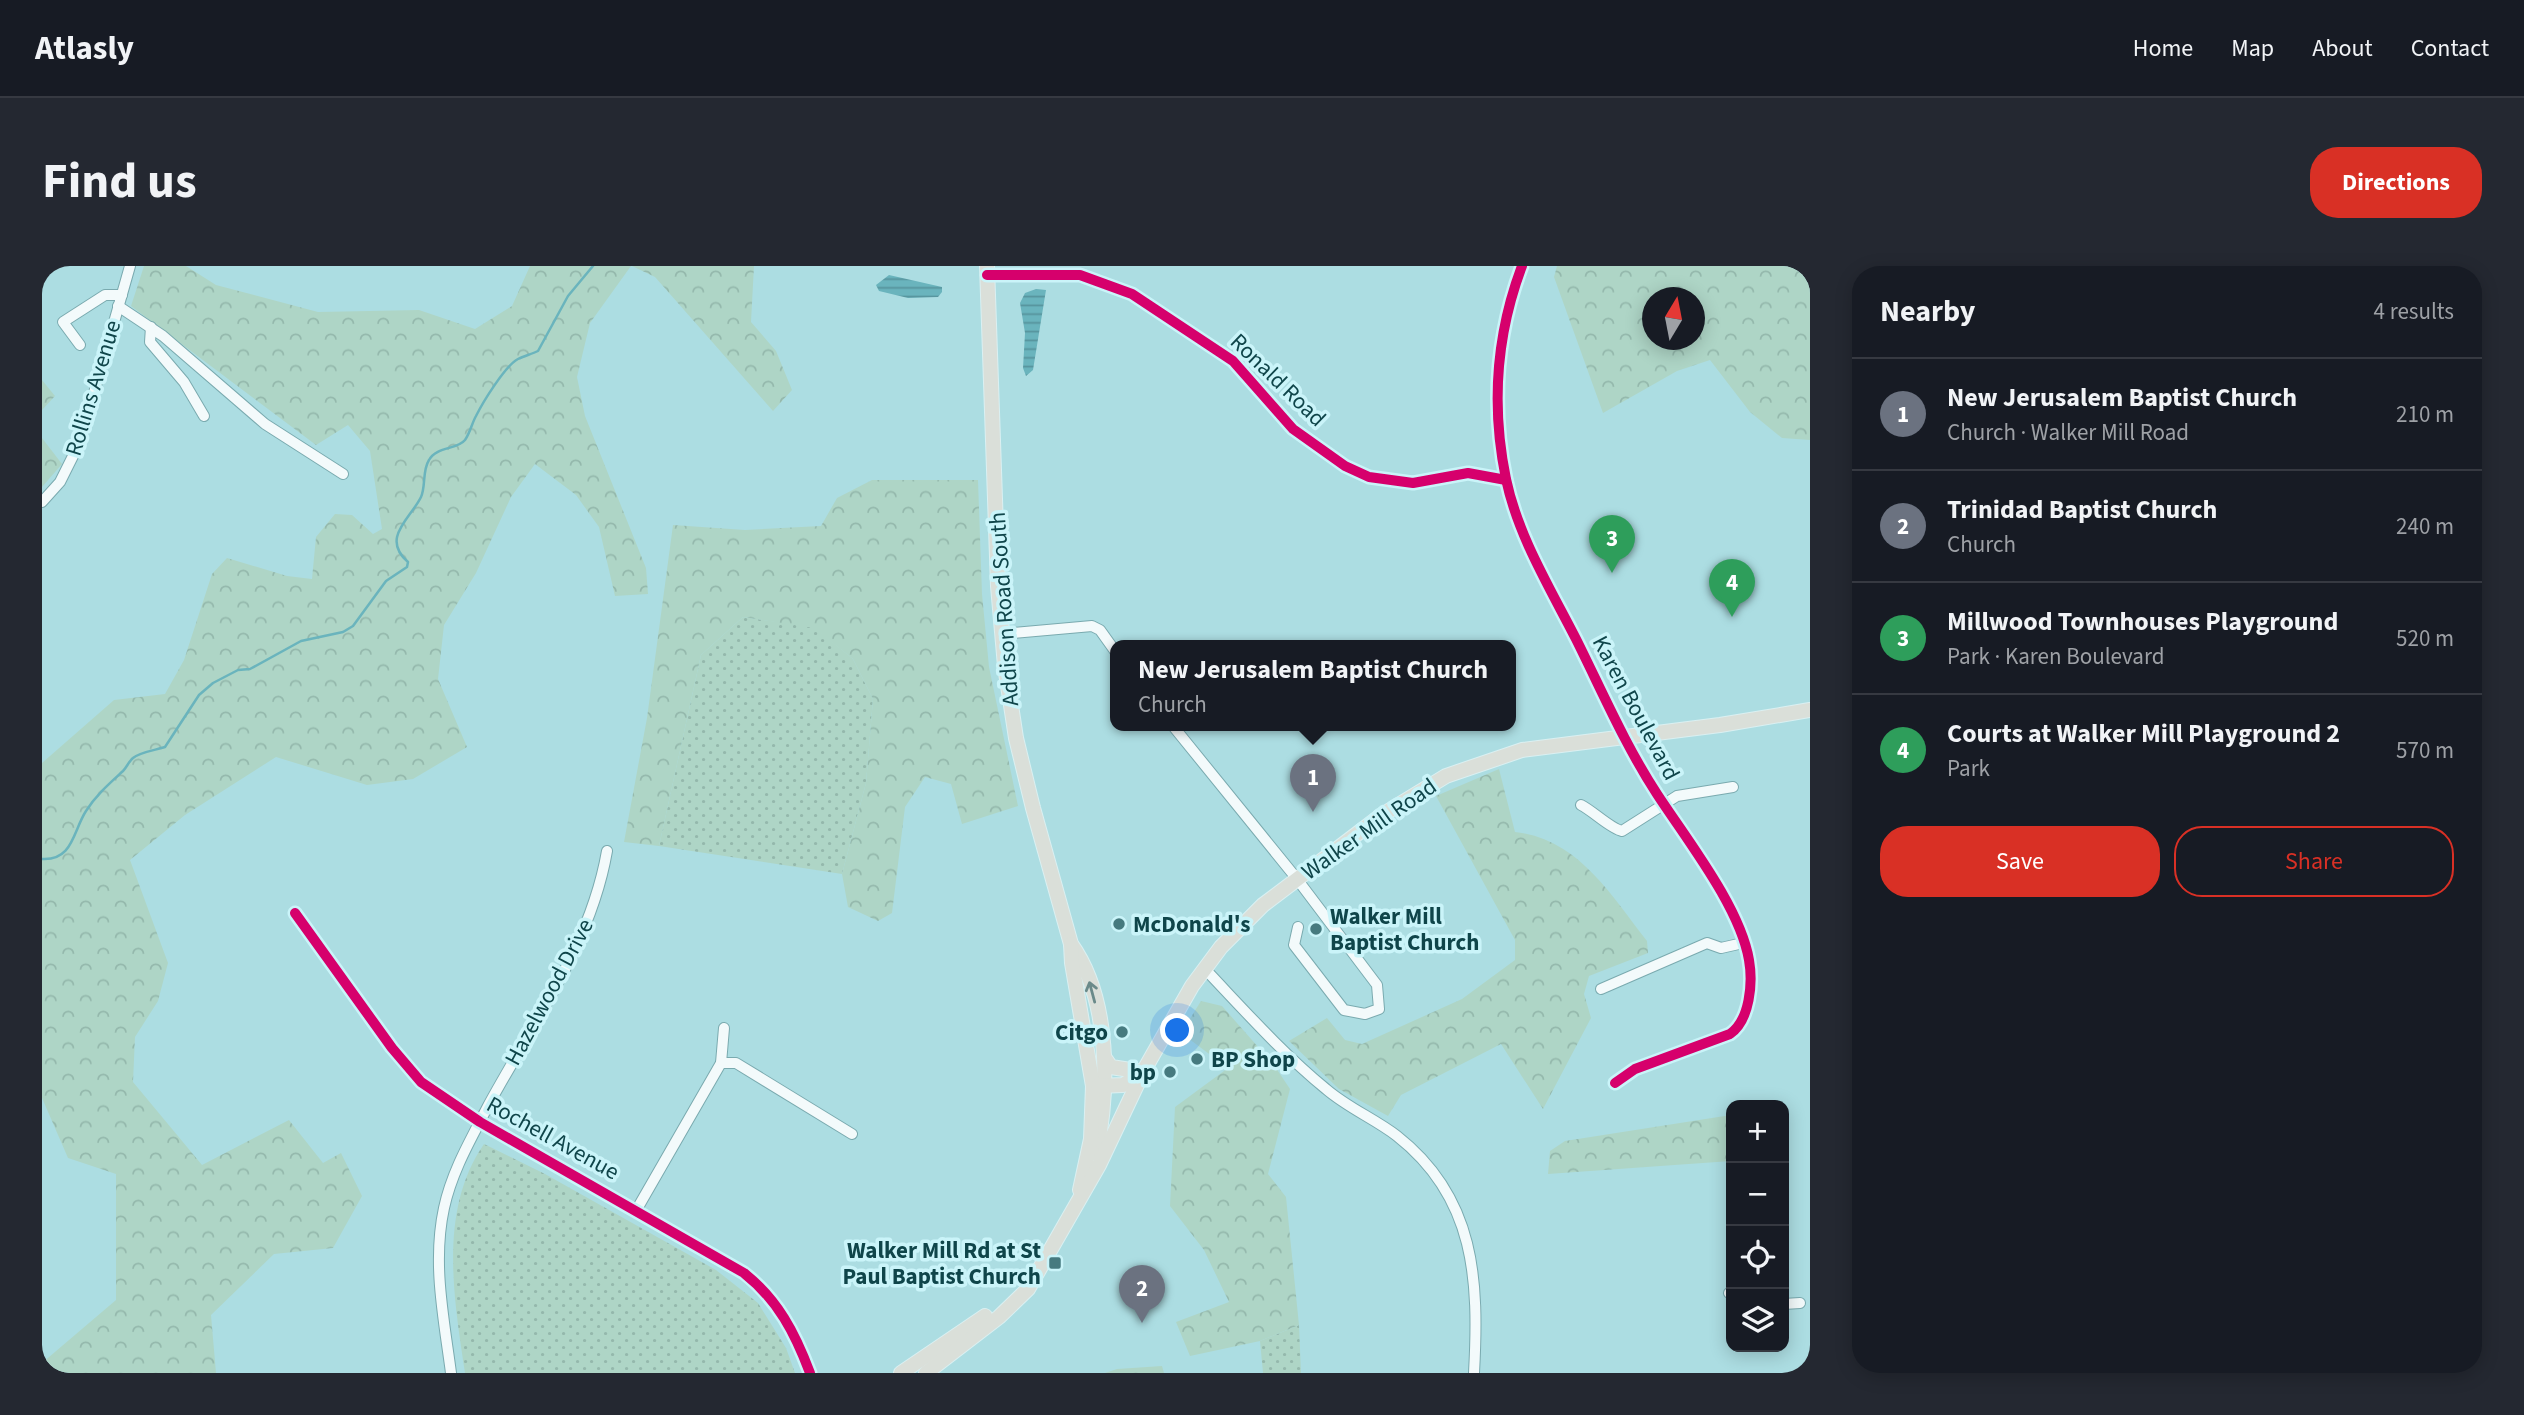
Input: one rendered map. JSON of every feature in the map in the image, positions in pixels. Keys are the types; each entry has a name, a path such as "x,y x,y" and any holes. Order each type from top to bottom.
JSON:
{"main road":[{"name":"Addison Road South","path":"987,270 1001,634 1016,738 1071,944 1070,953 1099,1086 1101,1129 1083,1194"},
{"name":"Walker Mill Road","path":"926,1373 999,1317 1028,1289 1083,1194 1143,1072 1205,969 1245,919 1382,815 1446,776 1522,750 1810,710"},
{"name":"Addison Road South","path":"1071,944 1082,959 1100,1023 1104,1057 1099,1086"},
{"path":"1104,1057 1111,1067 1143,1072"},
{"path":"1099,1086 1123,1085 1143,1072"},
{"name":"Walker Mill Road","path":"901,1373 973,1325 1039,1269"}],"street":[{"name":"Rollins Avenue","path":"42,502 60,482 80,442 130,266"},
{"name":"Karen Boulevard","path":"1522,266 1507,306 1499,347 1497,417 1506,480 1522,533 1623,737 1727,902 1749,961 1747,1006 1739,1027 1730,1034 1635,1069 1615,1083"},
{"name":"Ronald Road","path":"987,270 1080,275 1132,293 1233,361 1293,429 1345,466 1369,477 1413,483 1468,473 1506,480"},
{"path":"80,345 63,322 105,295 120,300 265,424 343,474"},
{"path":"150,327 150,342 184,382 204,416"},
{"path":"1001,634 1091,626 1100,630 1110,644"},
{"path":"1177,731 1297,879 1377,985 1379,1009 1365,1014 1344,1010 1294,945 1298,927"},
{"path":"1581,805 1619,831 1686,793 1733,787"},
{"name":"Hazelwood Drive","path":"451,1373 439,1269 441,1224 452,1181 480,1122 582,938 597,896 607,850"},
{"name":"Rochell Avenue","path":"295,913 407,1068 439,1096 480,1122 730,1263 756,1283 789,1324 810,1373"},
{"path":"1601,989 1707,943 1721,948 1743,943"},
{"path":"1205,969 1301,1068 1340,1100 1396,1135 1438,1180 1458,1213 1470,1247 1477,1296 1474,1373"},
{"path":"637,1209 721,1063 724,1028"},
{"path":"721,1063 736,1063 852,1134"},
{"path":"1789,1304 1800,1303"}],"green space":[{"path":"144,266 186,266 216,285 318,312 419,310 475,329 512,306 530,266 631,266 590,323 577,377 585,416 646,568 648,594 615,596 599,527 576,495 535,464 511,497 476,573 444,625 438,679 467,747 413,779 367,785 276,757 185,815 130,860 168,963 158,1001 135,1037 133,1082 202,1165 289,1120 323,1163 341,1153 362,1196 333,1248 274,1254 211,1315 216,1373 42,1373 42,1363 116,1300 116,1174 68,1158 42,1098 42,763 114,700 165,694 184,660 212,574 227,558 287,576 312,579 316,537 335,514 352,515 373,534 382,529 370,451 348,425 316,445 131,306"},
{"path":"632,266 754,266 751,322 776,351 792,390 773,411 655,277"},
{"path":"1557,266 1810,266 1810,440 1782,438 1750,412 1710,360 1677,371 1603,413 1554,277"},
{"path":"42,380 55,396 42,410"},
{"path":"42,438 62,464 42,487"},
{"path":"872,480 978,480 982,594 989,667 1018,806 962,824 951,784 925,777 905,807 892,913 878,921 848,907 842,874 866,783 873,699 853,659 814,628 743,617 701,655 659,846 624,842 647,718 673,525 745,530 821,526 837,498"},
{"path":"743,617 814,627 853,659 873,699 866,783 842,874 659,846 701,655"},
{"path":"1499,769 1515,832 1557,845 1575,857 1606,888 1647,941 1648,953 1589,976 1584,994 1591,1018 1543,1109 1501,1044 1401,1095 1388,1116 1339,1089 1289,1041 1327,1018 1345,1040 1362,1044 1462,999 1515,960 1515,940 1436,796"},
{"path":"1201,1001 1222,1006 1274,1065 1290,1089 1268,1174 1286,1197 1299,1325 1260,1341 1190,1356 1176,1322 1229,1302 1204,1250 1170,1206 1175,1107 1228,1068 1181,1033"},
{"path":"1726,1116 1726,1161 1548,1174 1550,1151 1565,1141"},
{"path":"484,1144 545,1174 716,1270 758,1303 786,1348 795,1373 465,1373 454,1285 455,1226 460,1197"},
{"path":"1299,1325 1301,1373 1263,1373 1260,1341"},
{"path":"1162,1366 1164,1373 1105,1373 1117,1369"}],"water":[{"path":"889,275 942,287 942,292 938,297 908,298 879,291 876,285"},
{"path":"1036,289 1046,290 1033,370 1026,376 1023,368 1025,333 1020,303 1025,293"}],"waterway":[{"path":"42,859 52,858 66,850 86,811 99,794 133,758 165,747 199,695 213,683 238,670 250,669 301,641 343,632 353,626 386,581 407,567 408,562 397,545 397,536 421,497 429,460 437,452 465,440 479,410 501,376 518,359 538,351 568,296 593,266"}],"cycle path":[{"path":"1522,266 1506,318 1499,371 1501,452 1511,500 1536,561 1624,737 1645,775 1724,896 1744,940 1749,960 1750,990 1746,1010 1737,1028 1730,1034 1635,1069 1615,1083"},
{"path":"987,275 1080,275 1132,294 1233,361 1293,429 1345,466 1369,477 1413,483 1468,473 1506,480"},
{"path":"295,913 392,1048 421,1082 480,1122 744,1273 767,1294 784,1318 810,1373"}],"place":[{"name":"Millwood Townhouses Playground","path":"1612,573"},
{"name":"Courts at Walker Mill Playground 2","path":"1732,617"},
{"name":"New Jerusalem Baptist Church","path":"1313,812"},
{"name":"McDonald's","path":"1119,924"},
{"name":"Walker Mill Baptist Church","path":"1316,929"},
{"name":"Citgo","path":"1122,1032"},
{"name":"BP Shop","path":"1197,1059"},
{"name":"bp","path":"1170,1072"},
{"name":"Walker Mill Rd at St Paul Baptist Church","path":"1055,1263"},
{"name":"Trinidad Baptist Church","path":"1142,1323"}]}
